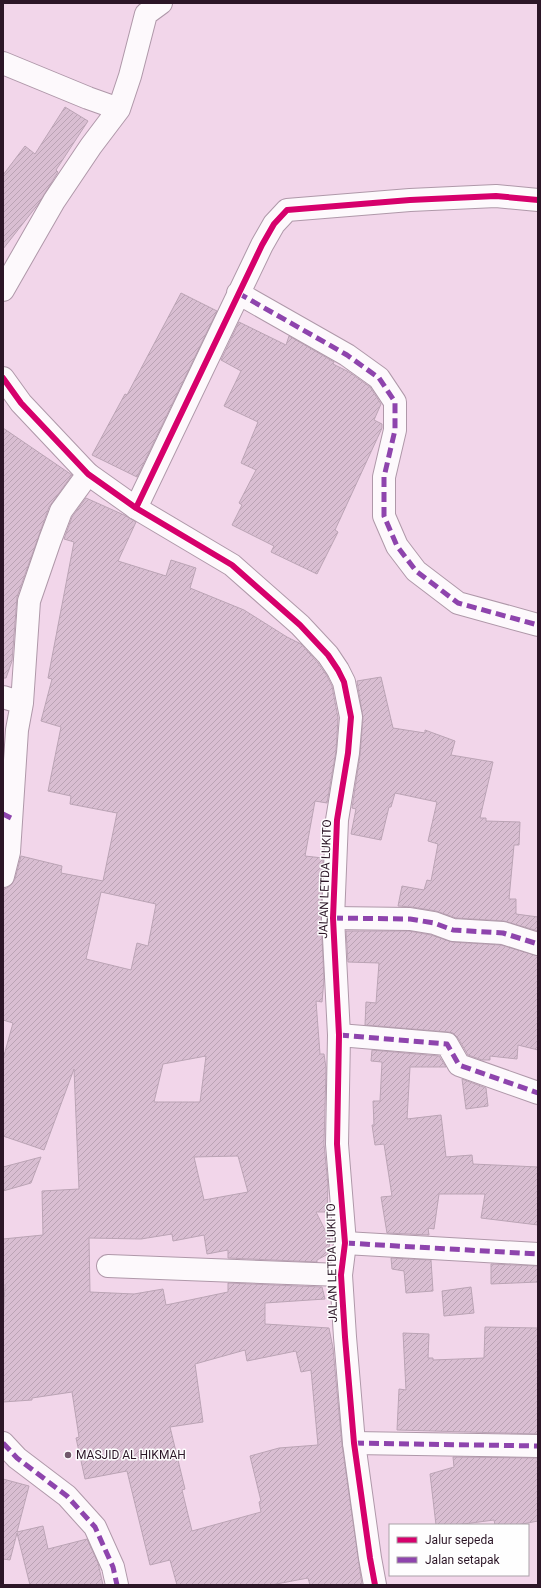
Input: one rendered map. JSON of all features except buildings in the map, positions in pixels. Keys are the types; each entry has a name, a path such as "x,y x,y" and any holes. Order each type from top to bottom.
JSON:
{"street":[{"path":"3,290 54,201 91,146 119,109 130,76 146,14 161,3"},
{"path":"3,63 60,87 119,109"},
{"path":"136,508 262,244 274,224 287,210 410,200 496,196 538,200"},
{"path":"238,293 347,355 379,378 395,402 395,430 384,477 384,516 397,546 416,571 458,603 538,625"},
{"name":"JALAN LETDA LUKITO","path":"3,378 21,403 88,474 136,508 232,565 300,625 328,655 344,682 351,717 348,753 337,820 333,918 339,1035 337,1144 345,1243 341,1275 354,1442 375,1585"},
{"path":"3,876 9,852 7,816 17,730 13,700 29,601 61,511 88,474"},
{"path":"333,918 410,918 434,923 453,930 503,933 538,944"},
{"path":"339,1035 447,1044 459,1065 538,1093"},
{"path":"345,1243 538,1254"},
{"path":"108,1266 341,1275"},
{"path":"354,1442 538,1446"},
{"path":"3,1443 17,1458 67,1496 95,1527 113,1566 117,1585"}],"marked path":[{"path":"238,293 347,355 379,378 395,402 395,430 384,477 384,516 397,546 416,571 458,603 538,625"},
{"path":"3,814 11,818"},
{"path":"333,918 410,919 434,923 453,930 503,933 538,944"},
{"path":"339,1035 447,1044 459,1065 538,1093"},
{"path":"345,1243 538,1254"},
{"path":"3,1443 17,1458 67,1496 95,1527 113,1567 117,1585"},
{"path":"354,1443 538,1446"}],"cycle path":[{"path":"136,508 262,245 274,224 287,210 410,200 496,196 538,200"},
{"path":"3,378 21,403 88,474 136,508 232,565 300,625 328,655 344,682 351,717 348,753 337,820 333,918 339,1035 337,1144 345,1243 341,1275 354,1443 375,1585"}],"place":[{"name":"MASJID AL HIKMAH","path":"68,1455"}]}
